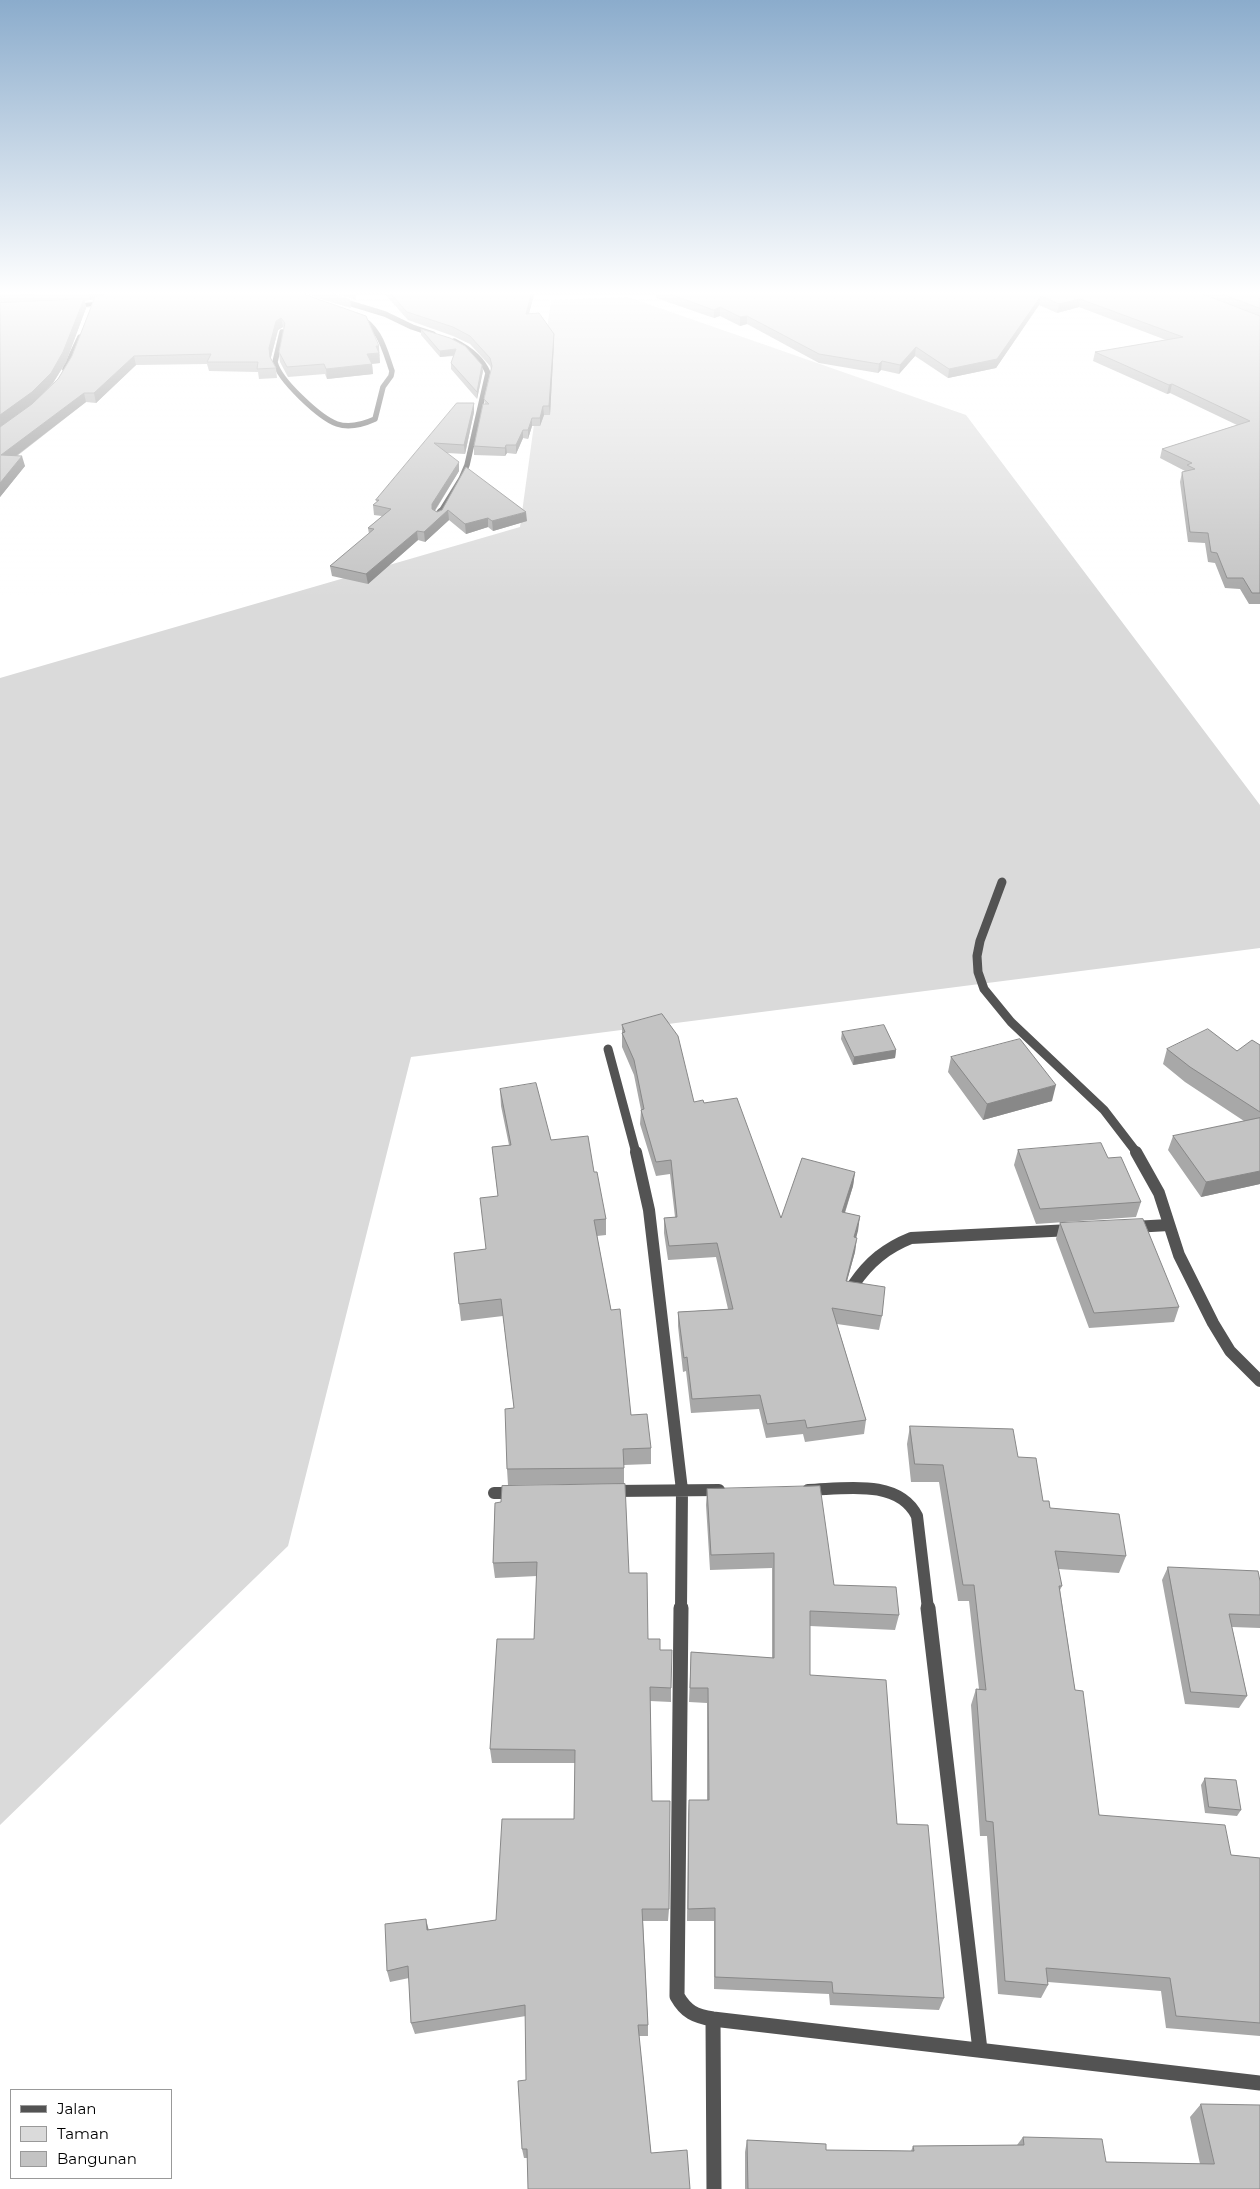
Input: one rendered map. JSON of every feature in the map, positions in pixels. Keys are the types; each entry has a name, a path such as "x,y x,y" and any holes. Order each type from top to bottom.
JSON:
{"street":[{"path":"298,393 308,403 336,424 345,425 367,423 375,419 381,393"},
{"path":"438,516 467,465 482,393"},
{"path":"1002,882 980,941 977,956 978,972 984,989 1011,1022 1104,1110 1132,1145 1160,1193 1179,1255 1213,1323 1230,1351 1260,1381"},
{"path":"608,1050 638,1160 649,1210 682,1490 677,1996 684,2008 694,2016 713,2019 1260,2083"},
{"path":"1119,1228 1169,1225"},
{"path":"854,1284 864,1268 878,1255 891,1245 911,1238 1080,1230"},
{"path":"603,1491 731,1490"},
{"path":"799,1490 877,1490 895,1495 910,1504 917,1516 980,2050"},
{"path":"494,1493 524,1492"},
{"path":"713,2019 714,2189"}],"green space":[{"path":"538,393 903,393 966,415 1260,805 1260,948 411,1057 288,1546 0,1825 0,678 520,527"}],"building":[{"path":"0,393 30,393 0,415"},
{"path":"43,393 84,393 1,455 22,456 0,483 0,427 32,404"},
{"path":"485,393 550,393 549,406 543,406 540,418 532,418 528,430 523,430 516,445 506,445 505,448 474,446 483,404 489,404 484,399"},
{"path":"1191,393 1260,393 1260,593 1252,593 1243,578 1227,578 1217,553 1211,552 1208,533 1190,532 1182,472 1195,469 1187,465 1192,463 1162,449 1250,421"},
{"path":"457,403 474,403 464,445 434,443 459,462 432,504 432,509 437,512 442,510 466,467 526,512 492,521 488,518 465,524 448,510 424,532 417,531 366,574 330,566 374,529 368,528 391,509 373,505"},
{"path":"662,1014 678,1036 694,1102 703,1100 704,1103 737,1098 781,1218 802,1158 855,1172 842,1212 860,1216 854,1237 857,1238 846,1281 885,1287 882,1316 832,1308 866,1420 807,1428 805,1420 767,1424 760,1395 692,1399 687,1357 684,1358 678,1312 733,1309 717,1243 669,1246 664,1218 677,1217 671,1160 656,1162 641,1110 644,1109 634,1060 622,1033 625,1032 622,1025"},
{"path":"884,1025 896,1050 854,1057 842,1032"},
{"path":"1208,1029 1237,1051 1252,1040 1260,1045 1260,1112 1190,1067 1167,1049"},
{"path":"1020,1039 1056,1085 987,1104 951,1057"},
{"path":"536,1083 551,1140 588,1136 594,1172 597,1172 606,1219 594,1220 611,1310 620,1309 631,1415 647,1414 651,1448 623,1449 624,1468 507,1469 505,1409 514,1408 501,1299 459,1304 454,1253 486,1249 480,1198 498,1196 492,1147 511,1145 500,1089"},
{"path":"1260,1118 1260,1171 1206,1182 1173,1136"},
{"path":"1101,1143 1108,1158 1121,1157 1141,1202 1040,1209 1018,1150"},
{"path":"1143,1219 1179,1307 1094,1313 1060,1223"},
{"path":"910,1426 1013,1429 1018,1457 1036,1458 1043,1501 1049,1501 1050,1508 1119,1514 1126,1556 1055,1551 1062,1586 1059,1586 1075,1690 1083,1691 1099,1815 1225,1825 1231,1855 1260,1858 1260,2023 1176,2016 1170,1978 1046,1968 1048,1985 1005,1981 993,1822 986,1821 976,1689 986,1690 974,1585 963,1585 943,1465 915,1464"},
{"path":"625,1484 629,1573 647,1573 648,1639 660,1639 660,1650 672,1650 671,1688 650,1687 652,1801 670,1801 669,1909 642,1909 648,2025 638,2025 651,2153 687,2150 690,2189 528,2189 527,2149 522,2149 518,2081 526,2080 525,2005 411,2023 408,1966 387,1971 385,1924 426,1919 427,1930 496,1920 502,1819 574,1819 575,1750 490,1749 497,1639 534,1639 537,1562 493,1563 495,1503 501,1502 502,1486"},
{"path":"820,1486 834,1585 896,1587 899,1615 810,1611 810,1675 886,1680 897,1824 928,1825 944,1998 833,1993 832,1982 715,1977 715,1908 688,1909 689,1800 709,1800 708,1688 690,1688 691,1652 774,1658 774,1553 711,1555 707,1489"},
{"path":"1168,1567 1258,1571 1260,1581 1260,1615 1229,1614 1247,1696 1191,1692"},
{"path":"1205,1778 1236,1780 1241,1810 1209,1807"},
{"path":"1201,2104 1260,2105 1260,2189 748,2189 747,2140 826,2144 826,2150 914,2151 913,2146 1024,2145 1023,2137 1102,2139 1106,2162 1214,2164"}]}
